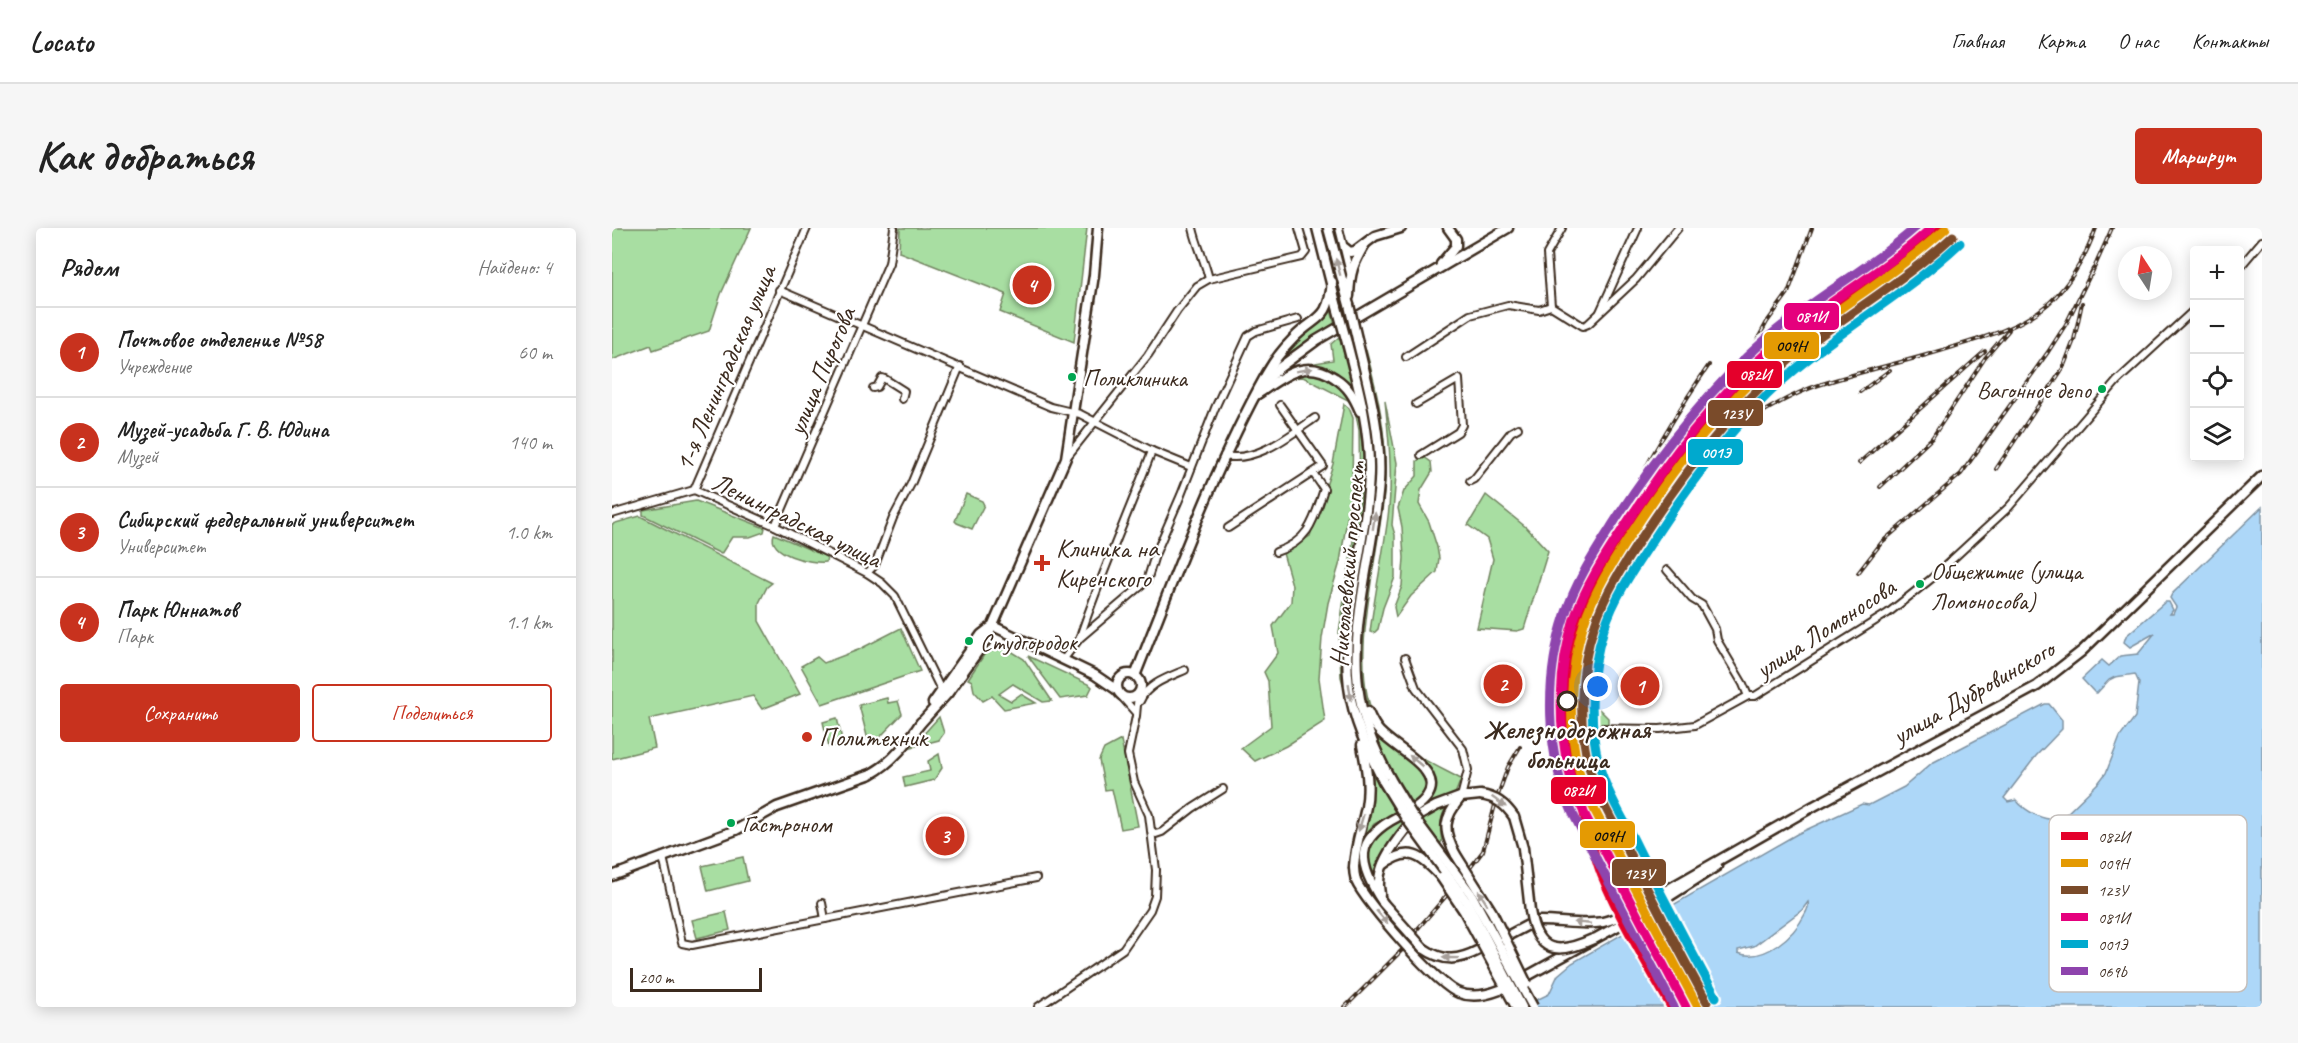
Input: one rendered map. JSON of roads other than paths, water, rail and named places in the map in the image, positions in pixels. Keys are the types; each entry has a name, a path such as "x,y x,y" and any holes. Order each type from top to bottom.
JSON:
{"main road":[{"path":"612,876 736,830 777,807 871,774 896,755 948,693 987,639 1066,458 1094,276 1098,228"},
{"name":"Николаевский проспект","path":"1317,228 1360,393 1369,462 1366,513 1346,653 1349,688 1358,724 1405,817 1467,902 1522,1007"},
{"name":"Николаевский проспект","path":"1328,228 1349,305 1375,418 1379,468 1376,513 1358,634 1358,683 1361,705 1387,780 1471,894 1535,1007"},
{"path":"1345,248 1350,252 1375,236 1401,228"},
{"path":"1432,273 1456,246 1454,235 1448,228"},
{"path":"1135,676 1242,415 1266,381 1293,357 1336,329 1508,228"},
{"path":"1349,305 1350,273 1353,263 1365,244"},
{"path":"1254,397 1273,362 1294,338 1325,312 1332,282"},
{"path":"1254,397 1291,373 1303,368 1320,369 1337,379 1353,395 1365,426"},
{"name":"улица Дубровинского","path":"1729,856 1804,812 2009,703 2060,670 2262,476"},
{"path":"993,626 1095,675 1129,699 1138,694 1141,685 1135,676 1125,674 1119,678 1095,675"},
{"path":"919,725 981,635 993,626"},
{"path":"1119,678 1119,693"},
{"path":"1358,683 1374,724 1428,772 1431,783 1430,791 1417,812 1461,797 1480,795 1498,801 1508,808 1514,817 1523,848 1530,911 1536,934 1542,942 1564,950 1593,939"},
{"path":"1358,724 1368,778 1366,807 1355,849 1356,881 1368,901 1440,982 1458,993 1474,996 1500,990"},
{"path":"1461,797 1452,808 1446,822 1449,843 1492,912 1520,968 1535,1007"},
{"path":"1399,816 1380,826 1369,837 1364,854 1367,874 1383,903 1433,955 1452,960 1479,950"},
{"path":"1383,903 1378,883 1382,868 1388,853 1407,827"},
{"path":"1382,868 1401,854 1420,857 1441,877 1464,911 1515,1007"},
{"path":"1509,935 1532,923 1555,920 1593,924 1610,920 1729,856"},
{"path":"1529,975 1703,876 1729,856"}],"street":[{"name":"1-я Ленинградская улица","path":"694,490 807,228"},
{"name":"улица Пирогова","path":"775,526 890,263 894,228"},
{"path":"1193,228 1198,249 1205,260 1209,279"},
{"path":"1066,458 1148,356 1177,311 1197,286 1209,279 1302,256 1306,252 1299,228"},
{"path":"1339,228 1350,273"},
{"path":"1551,306 1546,254 1562,228"},
{"path":"1598,315 1638,228"},
{"path":"1551,306 1583,326 1636,279 1678,228"},
{"path":"2244,262 2262,241"},
{"path":"779,290 1051,407 1074,412 1152,451 1191,467"},
{"path":"1406,357 1470,315 1508,305 1539,310 1546,310 1551,306"},
{"name":"улица Ломоносова","path":"1581,728 1660,729 1695,726 1748,696 1755,696 1888,613 1931,579 2005,511 2115,383 2190,314"},
{"path":"1064,660 1080,638 1147,582 1155,555 1215,408 1248,336 1256,331 1298,319"},
{"path":"867,573 875,564 893,518 911,484 960,366"},
{"path":"873,388 877,387 882,378 885,379 904,391 902,399"},
{"path":"1416,404 1459,380 1462,425 1458,432 1421,455"},
{"path":"1228,528 1323,466 1280,405"},
{"path":"1224,456 1232,458 1255,453 1272,446 1315,418"},
{"path":"1470,481 1511,432 1518,428"},
{"path":"1080,638 1112,546 1122,528 1152,451"},
{"path":"1276,552 1288,548 1306,535 1313,522 1324,489 1313,473"},
{"name":"Ленинградская улица","path":"612,514 694,490 775,526 867,573 895,596 941,690"},
{"path":"1667,570 1692,599 1702,605 1715,629 1717,640 1748,696"},
{"path":"1405,658 1416,687 1463,749 1467,770 1461,797"},
{"path":"1136,713 1141,697 1146,691 1153,685 1185,670"},
{"path":"1119,693 1136,713"},
{"path":"1038,1007 1123,949 1150,910 1155,896 1156,870 1149,816 1134,782 1128,754 1138,694"},
{"path":"1151,830 1156,834 1162,832 1223,789"},
{"path":"663,857 682,943 692,945 1036,878"},
{"path":"822,903 825,919"}],"water":[{"path":"2262,507 2262,1007 1522,1007 1549,994 1558,975 1572,963 1797,834 1862,804 1869,805 1904,787 1932,763 2045,704 2049,704 2062,720 2062,729 2036,756 2004,798 2008,802 2016,800 2030,812 2049,819 2049,992 2247,992 2247,815 2065,815 2106,773 2120,737 2135,717 2139,683 2135,674 2109,680 2097,693 2082,679 2102,660 2109,666 2120,656 2138,654 2155,633 2130,647 2124,642 2126,636 2165,602 2169,602 2173,610 2170,614 2173,614 2176,607 2170,598","holes":["1808,902 1794,931 1777,946 1758,954 1738,953 1738,950 1754,946 1802,910"]}],"railway":[{"path":"1744,364 1767,322 1788,293 1812,228"},
{"path":"1756,416 1813,387 1978,339 2026,319 2048,304 2070,279 2096,228"},
{"path":"2091,275 2112,228"},
{"path":"1858,573 1882,542 1961,474 2048,352 2066,324 2093,269"},
{"path":"1996,469 2063,368 2074,340 2082,303"},
{"path":"1880,487 1932,438 1985,358 2009,330"},
{"path":"1859,463 1985,351"},
{"path":"1605,544 1654,453 1709,365"},
{"path":"1860,392 1890,370"},
{"path":"1498,795 1508,767 1520,747"},
{"path":"1470,868 1483,851 1495,805"},
{"path":"1414,933 1447,895"},
{"path":"1345,1007 1404,948"}],"place":[{"name":"Парк Юннатов","path":"1032,285"},
{"name":"Поликлиника","path":"1072,377"},
{"name":"Вагонное депо","path":"2102,389"},
{"name":"Клиника на Киренского","path":"1042,563"},
{"name":"Общежитие (улица Ломоносова)","path":"1920,584"},
{"name":"Студгородок","path":"969,641"},
{"name":"Музей-усадьба Г. В. Юдина","path":"1503,684"},
{"name":"Почтовое отделение №58","path":"1640,686"},
{"name":"Железнодорожная больница","path":"1567,701"},
{"name":"Политехник","path":"807,737"},
{"name":"Гастроном","path":"731,823"},
{"name":"Сибирский федеральный университет","path":"945,836"}]}
